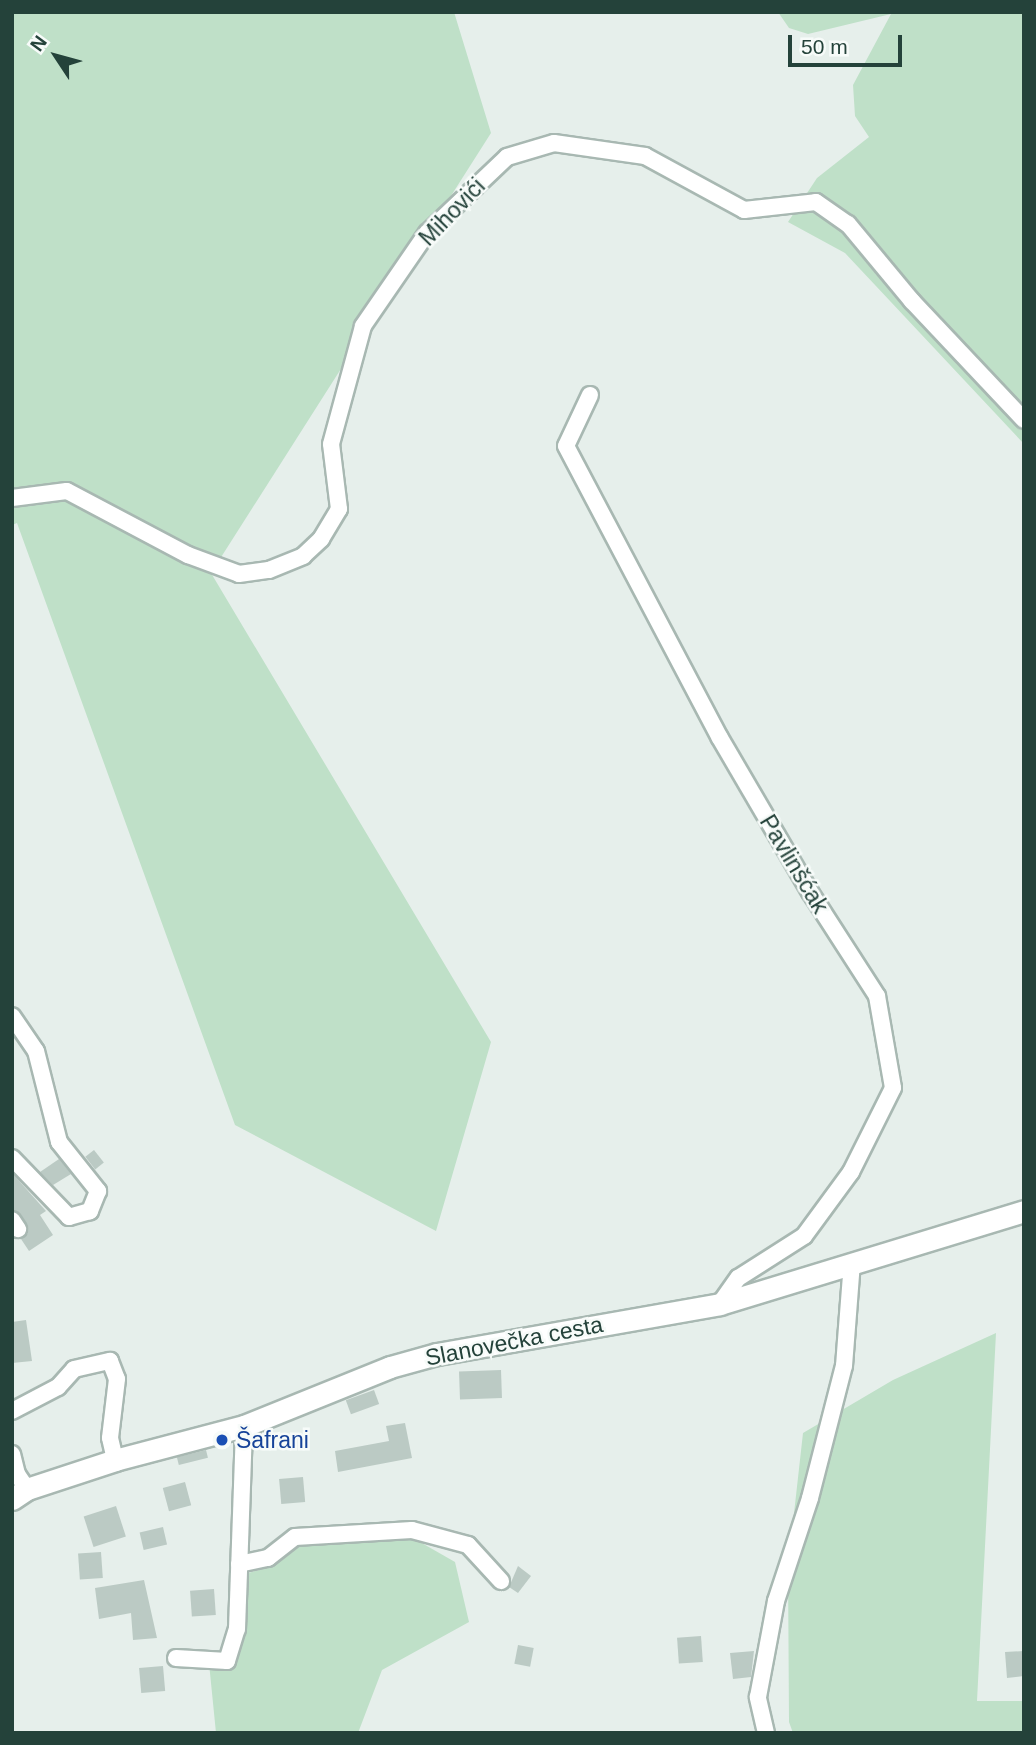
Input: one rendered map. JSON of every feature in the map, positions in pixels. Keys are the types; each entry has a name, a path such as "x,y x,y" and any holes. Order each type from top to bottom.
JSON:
{"street":[{"name":"Mihovići","path":"12,498 67,491 188,555 239,574 269,570 303,556 321,539 339,509 331,444 363,326 427,233 507,157 554,143 645,156 744,210 816,202 848,224 912,301 1024,420"},
{"name":"Pavlinšćak","path":"590,395 566,446 720,738 810,892 877,996 893,1088 851,1172 804,1236 738,1278 720,1304"},
{"path":"12,1016 36,1051 59,1142 98,1191 90,1211 69,1217 12,1158"},
{"name":"Slanovečka cesta","path":"19,1494 115,1461 244,1426 390,1367 437,1354 720,1304 1024,1211"},
{"path":"766,1733 758,1697 776,1601 810,1498 844,1366 852,1264"},
{"path":"12,1411 58,1387 74,1369 110,1361 117,1379 110,1438 115,1461"},
{"path":"176,1658 227,1661 237,1629 244,1426"},
{"path":"12,1454 19,1494"},
{"path":"239,1564 268,1558 295,1537 412,1530 468,1545 501,1581"}],"green space":[{"path":"12,12 454,12 491,133 211,573 491,1042 436,1231 235,1125 17,523 12,525"},
{"path":"778,12 1024,12 1024,444 845,253 788,222 817,178 869,137 855,116 853,85 891,14 808,34 789,28"},
{"path":"996,1333 977,1701 1024,1701 1024,1733 793,1733 789,1722 788,1567 803,1433 893,1380"},
{"path":"354,1536 413,1538 455,1562 469,1622 382,1670 358,1733 216,1733 209,1663 230,1670 245,1633 245,1574 266,1568 298,1545"}],"building":[{"path":"94,1150 104,1163 95,1169 85,1157"},
{"path":"59,1159 71,1174 53,1185 40,1172"},
{"path":"12,1173 46,1211 40,1215 53,1235 29,1251 21,1239 28,1233 27,1224 12,1209"},
{"path":"26,1320 32,1361 12,1363 12,1322"},
{"path":"501,1370 502,1398 460,1399 459,1371"},
{"path":"374,1390 379,1404 351,1414 346,1400"},
{"path":"405,1423 412,1458 338,1472 335,1451 389,1441 386,1426"},
{"path":"206,1450 208,1458 179,1465 177,1457"},
{"path":"303,1477 305,1502 281,1504 279,1479"},
{"path":"185,1482 191,1505 169,1511 163,1488"},
{"path":"116,1506 126,1536 94,1547 84,1517"},
{"path":"163,1527 167,1545 144,1550 140,1532"},
{"path":"101,1552 103,1578 80,1580 78,1554"},
{"path":"518,1566 531,1576 518,1593 509,1587"},
{"path":"144,1580 157,1638 133,1640 131,1613 99,1619 95,1588"},
{"path":"214,1589 216,1615 192,1617 190,1591"},
{"path":"701,1636 703,1662 679,1664 677,1638"},
{"path":"518,1645 534,1648 530,1667 514,1664"},
{"path":"754,1651 751,1677 733,1679 730,1653"},
{"path":"1024,1651 1024,1676 1007,1678 1005,1652"},
{"path":"163,1666 165,1691 141,1693 139,1668"}],"place":[{"name":"Šafrani","path":"222,1440"}]}
